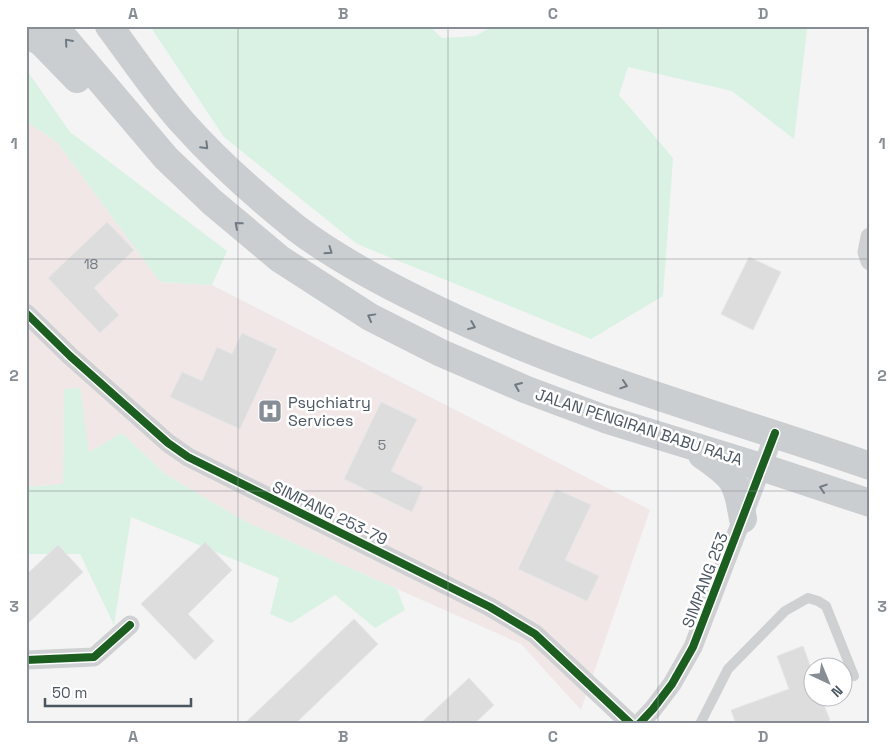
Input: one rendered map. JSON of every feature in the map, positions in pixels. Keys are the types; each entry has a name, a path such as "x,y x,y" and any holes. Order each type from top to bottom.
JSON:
{"main road":[{"name":"JALAN PENGIRAN BABU RAJA","path":"54,26 166,158 212,202 280,259 370,317 441,353 527,390 605,419 870,503"},
{"path":"109,26 183,123 238,178 297,229 336,256 382,282 462,322 535,352 607,380 870,466"},
{"path":"125,26 176,98 181,110 183,123"},
{"path":"26,33 42,43 60,60 136,144 151,154 166,158"},
{"path":"686,444 719,466 734,482 743,519"}],"street":[{"path":"870,237 867,252 870,261"},
{"name":"SIMPANG 253-79","path":"26,313 168,444 188,457 498,612 542,640 632,724"},
{"name":"SIMPANG 253","path":"639,724 672,684 694,647 764,468 775,434"},
{"path":"26,660 94,657 130,625"}],"lane":[{"path":"700,724 728,670 785,612 808,598 826,606 847,658"}],"shaded area":[{"name":"Psychiatry Services","path":"26,121 57,142 160,282 212,285 650,510 581,710 521,644 246,522 165,474 122,433 89,452 64,389 63,484 26,487"}],"green space":[{"path":"150,26 429,26 442,38 475,36 494,26 805,26 807,30 794,139 732,91 628,67 619,95 673,158 663,296 591,339 357,244 224,137"},
{"path":"26,69 70,132 227,251 212,285 160,282 57,142 26,121"},
{"path":"80,388 89,452 122,433 165,474 246,522 397,589 405,610 375,628 335,595 291,623 270,614 279,578 131,517 114,625 80,554 26,554 26,487 63,484 64,389"}],"building":[{"path":"107,222 134,250 94,288 119,315 100,333 48,278"},
{"path":"749,257 781,272 753,330 721,314"},
{"path":"242,333 277,349 240,429 170,397 182,372 202,381 217,347 232,354"},
{"path":"381,402 417,419 391,471 423,487 412,512 344,479"},
{"path":"556,489 591,505 565,560 599,576 587,601 518,569"},
{"path":"205,542 232,570 188,614 214,641 195,660 141,604"},
{"path":"58,545 83,572 26,625 26,575"},
{"path":"354,619 378,644 295,724 244,724"},
{"path":"803,646 807,658 804,658 804,708 825,708 830,720 820,724 736,724 731,710 789,689 777,656"},
{"path":"469,678 494,705 474,724 420,724"}],"cycle path":[{"path":"26,313 70,356 168,443 188,457 490,607 535,634 631,724"},
{"path":"639,724 672,684 693,647 775,433"},
{"path":"26,660 94,657 130,625"}],"place":[{"name":"Psychiatry Services","path":"270,411"}]}
